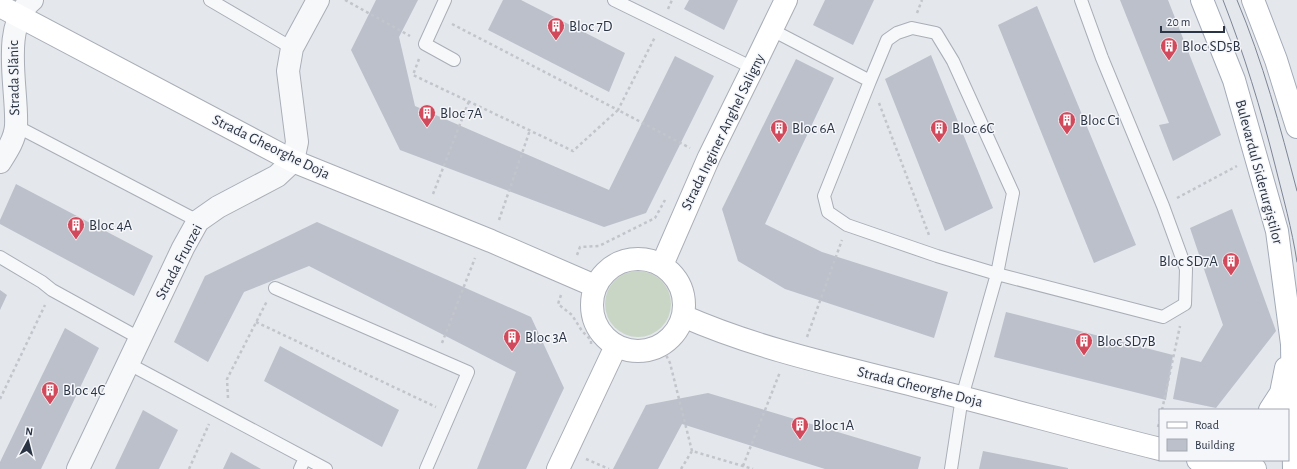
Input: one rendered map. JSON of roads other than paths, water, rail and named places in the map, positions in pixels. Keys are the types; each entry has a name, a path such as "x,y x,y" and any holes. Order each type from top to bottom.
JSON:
{"street":[{"path":"9,11 32,0"},
{"path":"293,161 297,142 288,71 292,48 318,0"},
{"name":"Strada Inginer Anghel Saligny","path":"662,265 709,157 786,0"},
{"name":"Bulevardul Siderurgiștilor","path":"1202,0 1234,80 1277,230 1292,344 1294,469"},
{"path":"1253,0 1276,60 1297,127"},
{"name":"Strada Slănic","path":"0,162 11,144 16,126 9,11"},
{"name":"Strada Gheorghe Doja","path":"9,11 293,161 425,214 595,286"},
{"name":"Strada Frunzei","path":"78,469 183,248 198,221 218,207 277,176 293,161"},
{"path":"641,258 655,261 662,265 671,272 679,282 683,293 685,305 679,328 671,338 662,345 647,350 631,351 616,346 605,338 597,326 592,313 592,300 595,286 608,269 627,259 641,258"},
{"name":"Strada Gheorghe Doja","path":"683,316 712,329 740,339 794,355 1159,449"},
{"path":"1271,409 1280,393 1292,344"},
{"path":"558,469 616,346"},
{"path":"1199,461 1211,469"},
{"path":"1213,461 1255,469"}],"lane":[{"path":"210,0 292,48"},
{"path":"445,0 425,44 454,60"},
{"path":"614,0 753,68"},
{"path":"950,469 962,397 997,274 1013,193 953,61 936,33 912,28 897,33 887,40 824,196 828,212 847,225 937,256 997,274 1163,317 1185,304 1186,269 1163,206 1102,58 1081,0"},
{"path":"772,30 870,81"},
{"path":"16,126 198,221"},
{"path":"0,257 42,282 52,290 141,339"},
{"path":"274,288 468,372 426,469"},
{"path":"129,364 228,417 302,464 326,469"}],"tram line":[{"path":"1223,0 1245,61 1264,123 1293,237 1297,262"},
{"path":"1237,0 1263,71 1297,191"}],"place":[{"name":"Bloc 7D","path":"556,41"},
{"name":"Bloc SD5B","path":"1169,61"},
{"name":"Bloc 7A","path":"427,128"},
{"name":"Bloc C1","path":"1067,135"},
{"name":"Bloc 6A","path":"779,143"},
{"name":"Bloc 6C","path":"939,143"},
{"name":"Bloc 4A","path":"76,240"},
{"name":"Bloc SD7A","path":"1231,276"},
{"name":"Bloc 3A","path":"512,352"},
{"name":"Bloc SD7B","path":"1084,356"},
{"name":"Bloc 4C","path":"50,405"},
{"name":"Bloc 1A","path":"800,440"}]}
